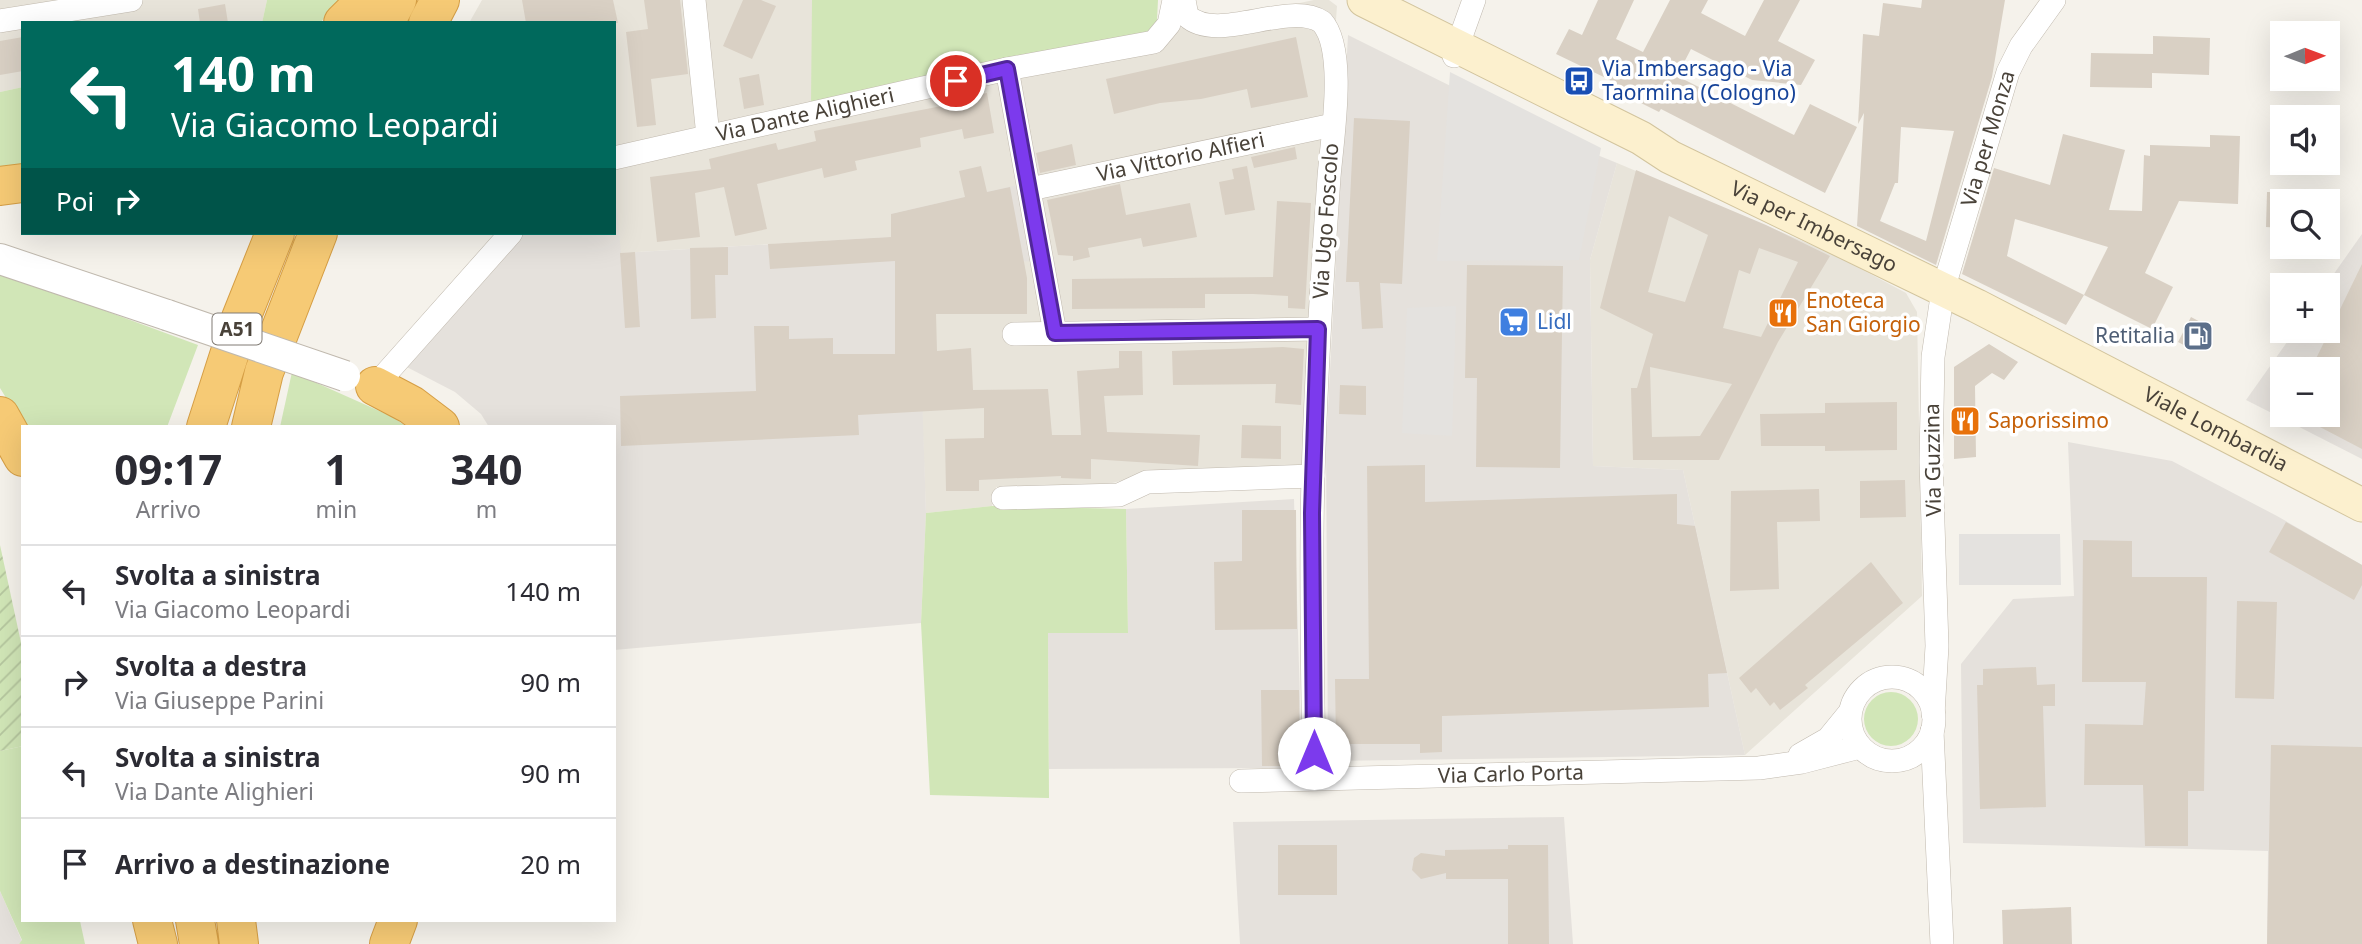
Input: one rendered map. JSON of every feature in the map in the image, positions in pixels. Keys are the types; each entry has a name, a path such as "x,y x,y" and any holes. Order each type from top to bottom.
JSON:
{"highway":[{"path":"345,21 366,0"},
{"path":"386,21 397,0"},
{"path":"429,21 440,0"},
{"path":"0,186 21,183"},
{"name":"A51","path":"207,425 227,357 274,235"},
{"name":"A51","path":"254,420 264,372 317,235"},
{"path":"360,381 411,405 437,425"},
{"path":"0,416 21,453"},
{"path":"152,922 158,944"},
{"path":"195,922 199,944"},
{"path":"236,922 239,944"},
{"path":"389,944 397,922"}],"main road":[{"name":"Via per Imbersago","path":"1342,0 1447,44"},
{"name":"Via per Imbersago","path":"1364,0 1639,148 1670,157 2070,354"},
{"name":"Viale Lombardia","path":"2070,354 2362,505"}],"street":[{"path":"0,22 131,0"},
{"path":"694,0 708,135"},
{"name":"Via Dante Alighieri","path":"616,158 1007,69 1154,43 1169,24 1174,0"},
{"path":"1184,0 1186,16 1200,23 1285,8 1301,10 1318,17 1333,42 1333,125"},
{"name":"Via per Monza","path":"1943,290 2008,72 2021,46 2054,0"},
{"path":"1447,44 1473,1"},
{"path":"1447,44 1443,26 1473,1"},
{"path":"1007,69 1055,333"},
{"name":"Via Vittorio Alfieri","path":"1030,189 1333,125"},
{"name":"Via Ugo Foscolo","path":"1314,779 1313,476 1318,329 1333,125"},
{"path":"0,259 360,381 508,235"},
{"name":"Via Guzzina","path":"1942,944 1933,722 1937,632 1931,462 1933,357 1943,290"},
{"path":"1014,334 1318,329"},
{"path":"1003,498 1119,495 1147,482 1313,476"},
{"name":"Via Guzzina","path":"1903,678 1914,676 1924,667 1937,632"},
{"path":"1887,677 1903,678 1919,687 1928,698 1933,722 1925,744 1914,755 1889,761 1880,759 1860,747 1853,734 1850,712 1860,692 1873,681 1887,677"},
{"name":"Via Carlo Porta","path":"1779,766 1828,739 1850,712"},
{"name":"Via Carlo Porta","path":"1241,781 1779,766 1860,747"},
{"path":"1914,755 1937,791"}],"shaded area":[{"path":"0,0 267,0 262,21 21,21 21,87 0,92"},
{"path":"482,0 812,0 812,105 1314,0 1329,0 1337,6 1303,474 1148,474 1108,484 996,487 992,506 926,513 919,332 1010,187 891,214 891,237 620,253 616,203 616,21 470,21"},
{"path":"1348,35 1553,137 1617,163 1590,260 1593,466 1683,470 1745,755 1328,761 1326,445"},
{"path":"1450,72 1601,148 1579,260 1437,261"},
{"path":"1617,163 1831,253 1906,293 1917,312 1922,596 1745,755 1683,470 1593,466 1590,260"},
{"path":"1021,184 1034,261 918,266 926,513 921,623 616,650 616,425 488,425 481,414 455,392 399,363 513,235 616,235 616,199 621,253 891,237 891,214"},
{"path":"2362,234 2362,459 2299,427 2340,427 2340,357 2277,357 2286,343 2340,343 2340,273 2334,273"},
{"path":"1456,306 1452,436 1402,433 1407,308"},
{"path":"2270,366 2270,412 2246,400"},
{"path":"2068,442 2172,461 2277,516 2362,565 2362,944 2267,944 2268,851 1963,843 1961,664 2013,599 2074,596"},
{"path":"1294,499 1302,768 1049,769 1048,633 1128,632 1126,509"},
{"path":"1959,534 2060,534 2061,585 1959,585"},
{"path":"1564,817 1573,944 1240,944 1233,822"},
{"path":"0,891 22,941 19,944 0,944"}],"green space":[{"path":"267,0 340,0 322,21 262,21"},
{"path":"812,0 1158,0 1157,20 1150,34 811,105"},
{"path":"21,87 21,168 0,171 0,92"},
{"path":"0,272 198,345 168,425 23,425 0,388"},
{"path":"292,372 393,417 404,425 280,425"},
{"path":"992,506 1126,509 1128,633 1048,633 1049,798 930,795 921,623 926,513"},
{"path":"0,545 21,643 21,746 0,751"},
{"path":"1891,692 1910,700 1918,719 1910,738 1891,746 1872,738 1864,719 1872,700"},
{"path":"21,746 21,922 80,922 85,944 19,944 22,940 0,891 0,751"}],"building":[{"path":"522,0 613,0 618,23 616,21 526,21"},
{"path":"644,0 680,0 688,74 651,79 656,125 637,127 626,32 648,29"},
{"path":"743,0 761,0 776,6 752,59 723,46"},
{"path":"1598,0 1634,0 1616,39 1643,52 1670,0 1708,0 1701,13 1745,36 1764,0 1800,0 1778,41 1815,60 1801,85 1752,80 1691,49 1677,76 1794,135 1810,104 1857,127 1825,193 1661,109 1659,112 1607,86 1610,80 1556,54 1569,29 1582,35"},
{"path":"1922,0 2005,0 1992,77 1936,265 1857,226 1864,113 1858,124 1863,34 1879,36 1883,3 1921,8","holes":["1901,127 1954,131 1926,241 1880,221 1895,183 1898,183"]},
{"path":"225,4 228,21 200,21 198,9"},
{"path":"2153,36 2210,38 2209,75 2152,73 2152,88 2090,87 2091,53 2153,54"},
{"path":"21,37 21,71 0,75 0,41"},
{"path":"1296,37 1308,97 1251,108 1247,89 1201,99 1160,103 1114,114 1106,79"},
{"path":"759,74 764,105 744,109 739,78"},
{"path":"987,93 994,133 964,139 962,129 920,138 921,147 855,161 857,170 824,178 822,168 757,184 767,229 735,236 724,187 695,193 700,237 657,242 650,177 711,169 709,159 776,143 778,150 816,141 814,131 957,103 956,98"},
{"path":"1354,118 1410,121 1402,284 1380,283 1383,328 1362,329 1359,282 1346,282"},
{"path":"2063,134 2125,150 2109,210 2142,211 2144,155 2150,156 2150,145 2210,147 2210,135 2240,136 2238,204 2179,201 2145,273 2173,287 2152,329 2084,295 2066,325 1962,274 1994,168 2050,185","holes":["2015,219 2108,247 2084,295 2007,256"]},
{"path":"1072,144 1076,165 1040,173 1036,153"},
{"path":"1295,147 1297,159 1254,168 1251,157"},
{"path":"981,166 987,192 1010,187 1027,278 1027,314 936,314 937,351 971,348 973,390 1048,389 1052,435 1081,435 1077,371 1119,368 1119,351 1142,351 1143,395 1104,396 1107,432 1200,435 1198,466 1091,459 1091,479 1061,476 979,480 979,491 946,491 945,439 984,438 984,408 858,415 859,435 621,446 620,396 756,391 754,326 789,326 789,339 833,338 833,354 895,354 895,261 770,269 768,244 891,237 891,214 965,197 959,171"},
{"path":"1247,166 1255,210 1225,215 1219,182 1234,179 1232,169"},
{"path":"1636,170 1766,225 1830,256 1778,342 1719,460 1633,460 1631,388 1637,388 1653,334 1600,308","holes":["1669,216 1708,235 1685,302 1648,292","1759,248 1798,262 1761,337 1723,328 1739,270 1750,274","1650,367 1732,384 1700,436 1652,437"]},
{"path":"1120,184 1126,215 1190,203 1197,237 1143,247 1141,238 1088,248 1090,257 1073,261 1073,256 1058,255 1047,200"},
{"path":"2267,192 2270,192 2270,227 2266,227"},
{"path":"1277,201 1311,203 1305,309 1288,308 1288,296 1205,294 1205,308 1072,309 1072,279 1273,277"},
{"path":"728,247 728,275 715,275 716,318 691,319 690,248"},
{"path":"635,252 640,327 625,328 620,253"},
{"path":"2362,264 2362,449 2320,427 2340,427 2340,357 2317,357 2324,343 2340,343 2340,309"},
{"name":"Lidl","path":"1467,265 1563,266 1560,468 1476,467 1477,378 1465,378"},
{"path":"2191,317 2208,326 2195,351 2178,342"},
{"name":"Saporissimo","path":"1989,344 2018,362 2004,380 1992,373 1975,386 1976,457 1954,459 1954,367"},
{"path":"1283,347 1304,349 1301,405 1275,403 1276,384 1173,385 1172,351"},
{"path":"1340,385 1366,386 1366,415 1339,414"},
{"path":"1897,402 1897,450 1825,451 1825,446 1761,446 1760,414 1825,413 1825,403"},
{"path":"1242,425 1281,426 1281,459 1241,458"},
{"path":"1425,465 1425,502 1677,494 1677,524 1695,526 1727,673 1708,674 1709,707 1442,716 1442,752 1420,753 1420,744 1336,744 1335,679 1369,679 1367,466"},
{"path":"1905,480 1906,517 1860,518 1860,481"},
{"path":"1819,489 1820,521 1777,522 1779,589 1730,591 1731,491"},
{"path":"1242,510 1296,510 1297,629 1215,630 1214,562 1242,561"},
{"path":"2286,522 2362,565 2362,585 2354,600 2269,552"},
{"path":"2083,540 2132,541 2132,577 2207,577 2204,791 2188,791 2188,846 2145,846 2143,785 2084,785 2085,724 2143,725 2146,682 2082,682"},
{"path":"1871,562 1903,603 1805,685 1808,688 1780,710 1774,702 1770,706 1756,688 1751,693 1739,678"},
{"path":"2237,601 2277,602 2274,699 2235,698"},
{"path":"2036,667 2037,685 2055,684 2055,706 2043,706 2046,807 1980,809 1977,685 1983,685 1983,669"},
{"path":"1261,690 1299,690 1300,766 1262,766"},
{"path":"2271,745 2362,747 2362,944 2267,944"},
{"path":"1278,845 1337,845 1337,895 1278,895"},
{"path":"1508,845 1548,845 1549,944 1508,944 1508,879 1446,879 1446,873 1421,879 1412,870 1414,858 1421,853 1445,856 1445,850 1508,849"},
{"path":"2071,907 2072,944 2003,944 2002,910"}],"place":[{"name":"Via Imbersago - Via Taormina (Cologno)","path":"1579,81"},
{"name":"Enoteca San Giorgio","path":"1783,313"},
{"name":"Lidl","path":"1514,322"},
{"name":"Retitalia","path":"2198,336"},
{"name":"Saporissimo","path":"1965,421"}],"route":[{"path":"956,81 1007,69 1055,333 1318,329 1312,513 1314,753"}]}
